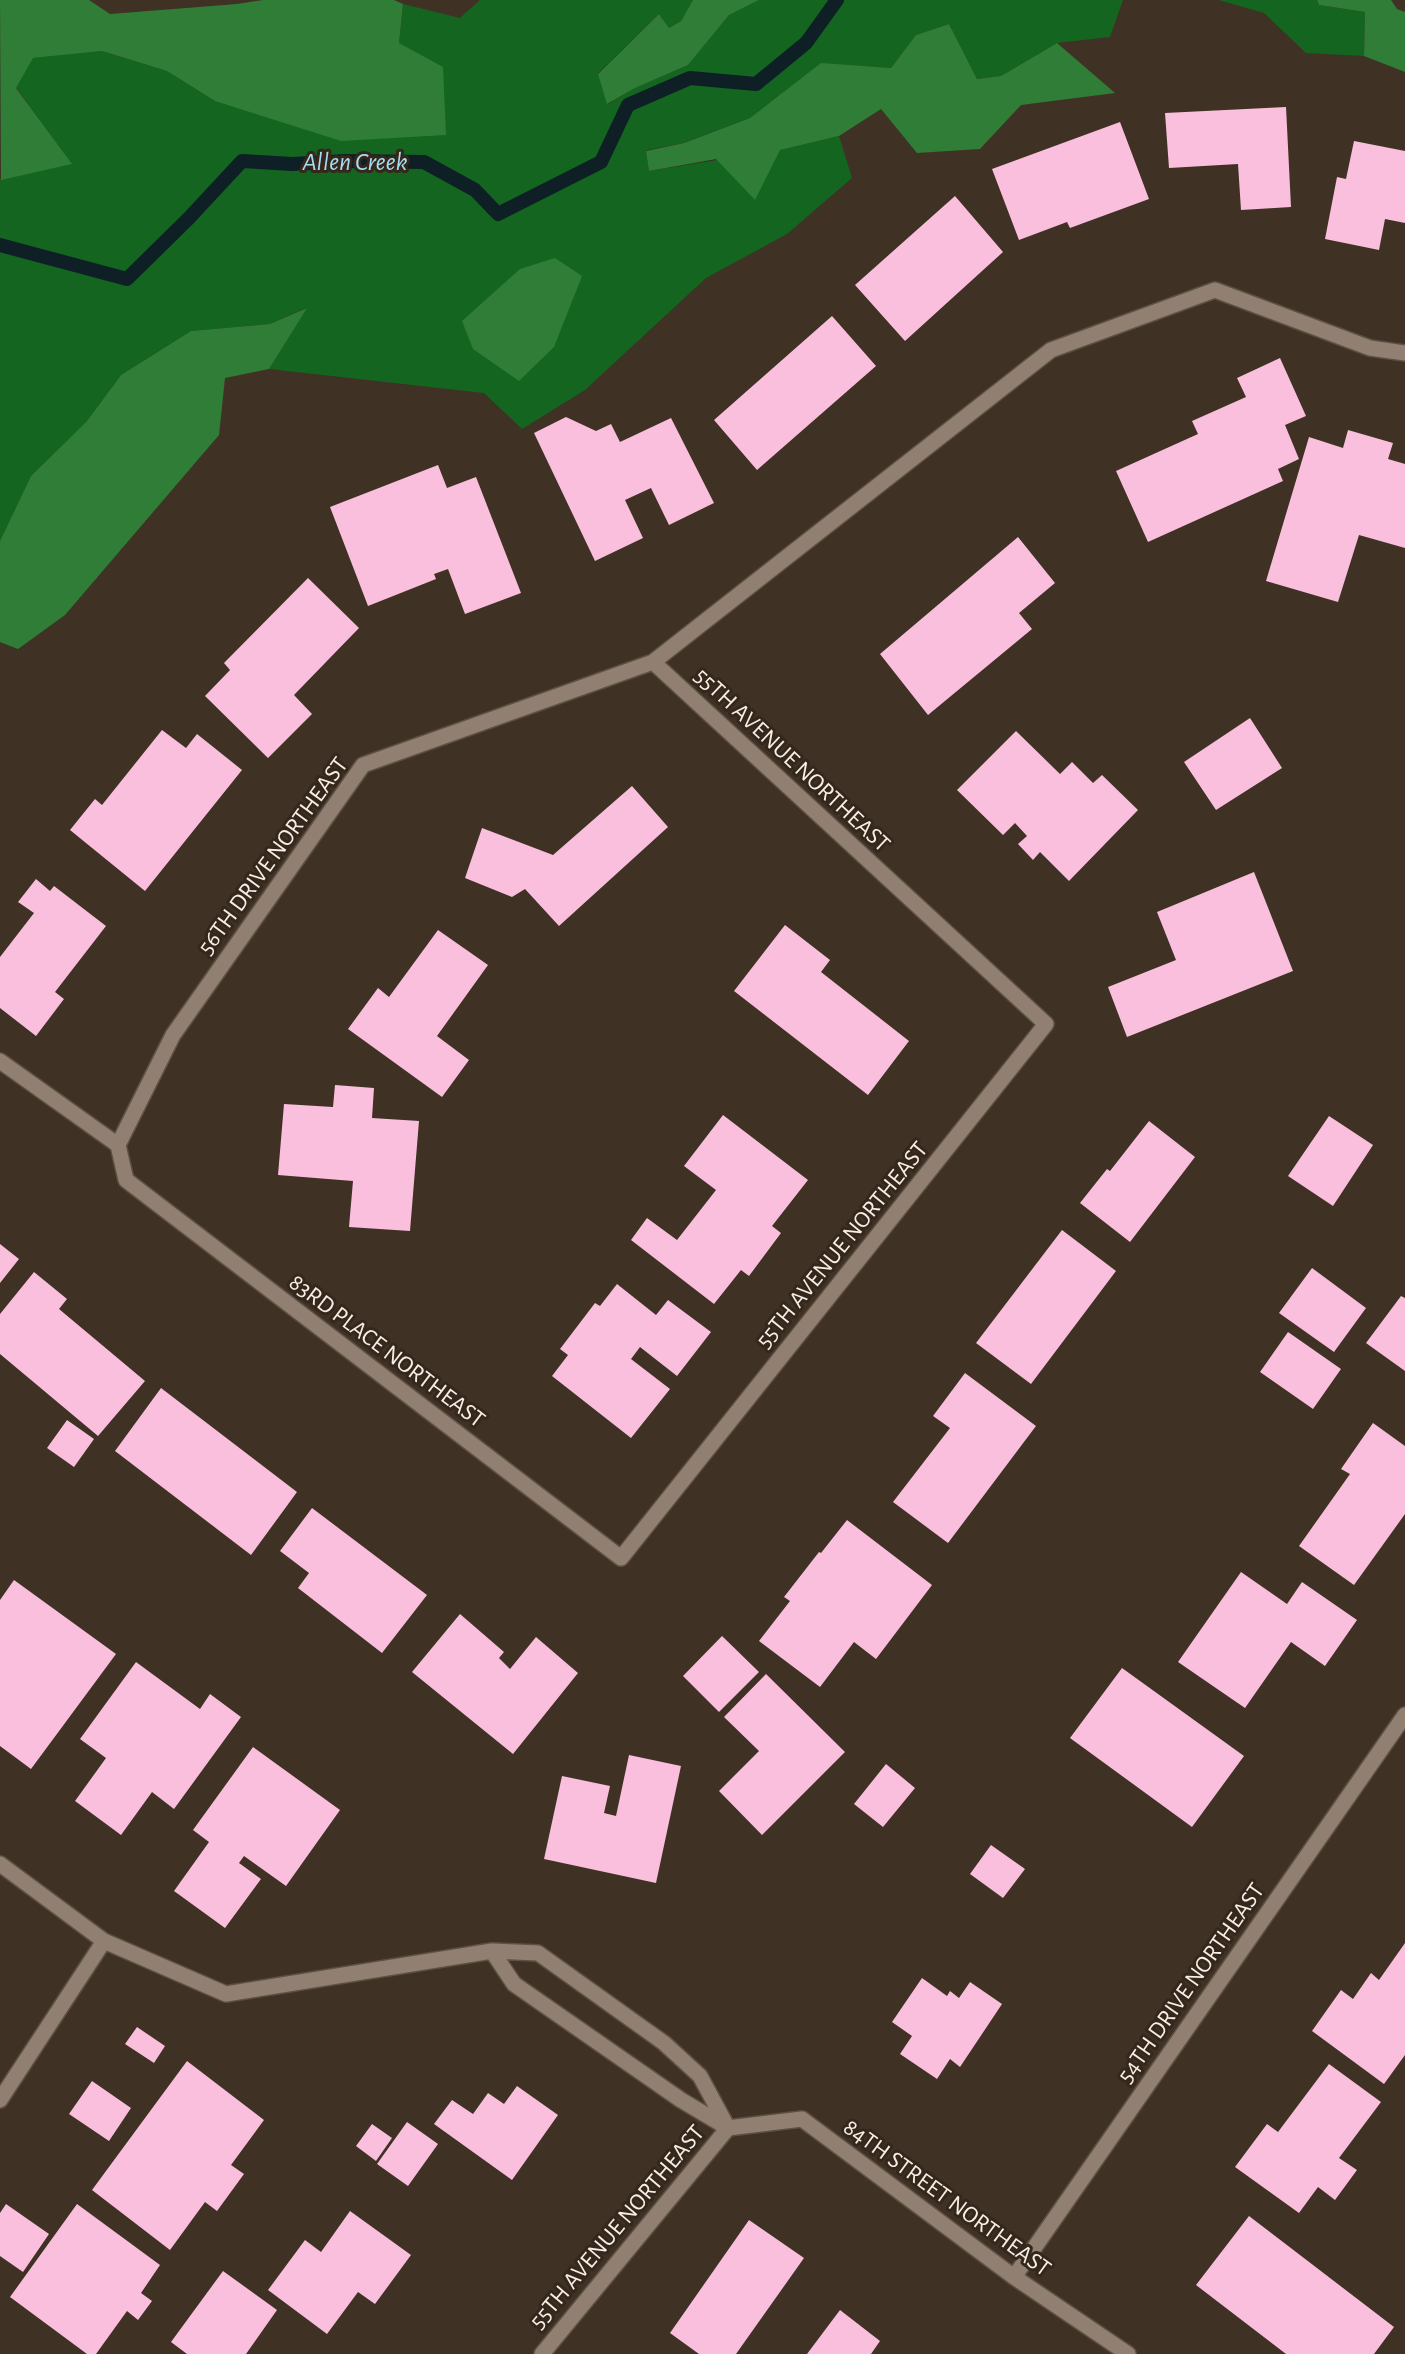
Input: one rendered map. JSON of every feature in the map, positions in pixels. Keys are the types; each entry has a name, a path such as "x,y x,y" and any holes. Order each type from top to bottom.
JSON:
{"street":[{"name":"55TH AVENUE NORTHEAST","path":"621,1558 1046,1024 653,662 1051,350 1215,290 1371,348 1405,354"},
{"name":"56TH DRIVE NORTHEAST","path":"118,1145 173,1035 363,765 653,662"},
{"path":"0,1061 118,1145"},
{"name":"83RD PLACE NORTHEAST","path":"118,1145 126,1180 621,1558"},
{"name":"54TH DRIVE NORTHEAST","path":"1014,2277 1405,1715"},
{"path":"0,1864 104,1941 226,1994 492,1951 538,1953 664,2043 700,2076 728,2128"},
{"path":"0,2100 104,1941"},
{"path":"492,1951 514,1984 681,2100 728,2128"},
{"name":"84TH STREET NORTHEAST","path":"728,2128 802,2119 1014,2277 1128,2354"},
{"name":"55TH AVENUE NORTHEAST","path":"542,2354 728,2128"}],"green space":[{"path":"0,0 89,0 110,14 263,0 394,0 403,4 399,43 443,67 446,135 341,141 215,101 167,71 102,51 33,58 16,88 72,164 1,180"},
{"path":"480,0 693,0 681,21 669,28 659,14 598,73 608,104 635,88 688,65 729,15 759,0 1123,0 1110,37 1057,43 1001,76 977,79 949,24 916,35 891,68 821,64 750,118 683,143 646,150 649,171 780,150 839,136 852,178 787,234 706,278 585,390 522,429 484,393 269,369 306,308 270,324 191,331 121,375 87,421 31,476 0,541 0,179 71,164 16,87 32,58 102,51 167,71 215,101 399,43 403,4 460,18"},
{"path":"693,0 759,0 729,15 688,65 635,88 607,104 598,74 659,14 669,28 681,21"},
{"path":"1219,0 1317,0 1319,5 1365,12 1364,56 1306,53 1264,13"},
{"path":"1317,0 1391,0 1397,9 1405,12 1405,72 1364,56 1365,12 1319,5"},
{"path":"949,24 977,79 1001,76 1057,43 1115,93 1021,105 980,149 917,153 881,109 839,136 780,150 755,200 716,159 649,171 646,151 684,143 750,118 821,63 891,68 916,35"},
{"path":"555,258 582,276 554,347 519,381 473,349 462,321 520,269"},
{"path":"307,308 269,369 225,378 219,435 65,615 18,649 0,642 0,541 31,476 87,421 121,375 191,331 270,324"}],"building":[{"path":"1286,107 1291,207 1241,210 1238,164 1169,168 1165,113"},
{"path":"1120,122 1149,199 1070,228 1067,222 1019,240 992,169"},
{"path":"1354,141 1405,151 1405,223 1385,219 1379,250 1325,239 1337,177 1346,179"},
{"path":"955,196 1003,252 905,341 855,285"},
{"path":"832,316 876,366 757,470 714,420"},
{"path":"1280,358 1306,416 1285,425 1299,459 1278,469 1283,481 1148,542 1116,471 1198,434 1192,421 1246,397 1237,378"},
{"path":"566,417 596,431 611,424 620,442 671,418 714,503 669,525 651,488 625,500 643,538 595,561 534,433"},
{"path":"1348,430 1393,443 1388,459 1405,464 1405,548 1359,535 1338,602 1266,581 1309,437 1343,448"},
{"path":"438,465 447,488 476,477 521,593 465,614 448,569 434,574 436,579 368,606 330,507"},
{"path":"1018,537 1055,583 1019,613 1032,629 928,715 880,654"},
{"path":"308,578 359,628 294,695 312,714 268,758 205,696 230,670 224,663"},
{"path":"1250,718 1282,768 1216,810 1184,762"},
{"path":"162,730 186,748 197,734 242,770 145,891 70,830 95,799 102,805"},
{"path":"1016,731 1060,774 1072,762 1093,783 1102,775 1138,810 1069,881 1040,852 1033,860 1018,844 1027,836 1015,823 1003,835 957,790"},
{"path":"632,786 668,827 559,926 525,889 512,897 465,878 482,828 553,855"},
{"path":"1254,872 1293,971 1127,1037 1108,987 1176,960 1157,912"},
{"path":"36,879 50,891 54,886 106,926 55,992 64,999 36,1036 0,1008 0,957 34,913 18,902"},
{"path":"785,925 830,960 821,972 909,1041 868,1095 734,991"},
{"path":"438,930 488,965 437,1036 469,1060 442,1097 348,1029 378,988 389,997"},
{"path":"335,1085 374,1088 372,1118 419,1121 410,1231 349,1227 353,1181 278,1175 284,1104 333,1107"},
{"path":"723,1115 808,1180 772,1226 781,1233 749,1276 741,1270 714,1304 631,1240 647,1218 677,1240 716,1190 684,1166"},
{"path":"1329,1116 1373,1145 1333,1206 1288,1176"},
{"path":"1149,1121 1195,1157 1130,1242 1080,1203 1107,1169 1110,1171"},
{"path":"1062,1230 1116,1271 1031,1384 976,1343"},
{"path":"0,1244 19,1259 0,1283"},
{"path":"1312,1268 1366,1308 1334,1352 1279,1313"},
{"path":"34,1272 67,1299 59,1309 145,1381 98,1436 0,1354 0,1314"},
{"path":"617,1284 656,1315 668,1300 711,1332 677,1376 640,1347 631,1359 670,1389 631,1438 552,1376 568,1355 560,1349 595,1303 600,1306"},
{"path":"1401,1296 1405,1298 1405,1371 1366,1343"},
{"path":"1288,1332 1341,1369 1313,1409 1260,1372"},
{"path":"965,1373 1036,1426 948,1543 893,1502 950,1428 933,1416"},
{"path":"161,1388 297,1492 251,1555 115,1451"},
{"path":"67,1420 94,1439 74,1467 47,1448"},
{"path":"1373,1423 1405,1446 1405,1514 1354,1585 1299,1546 1350,1474 1341,1469"},
{"path":"312,1508 427,1595 382,1653 298,1588 309,1573 280,1551"},
{"path":"847,1520 932,1585 876,1659 854,1642 820,1687 759,1641 790,1601 784,1597"},
{"path":"1241,1572 1287,1604 1302,1582 1357,1620 1325,1666 1291,1642 1245,1708 1178,1662"},
{"path":"14,1580 116,1654 31,1769 0,1746 0,1600"},
{"path":"460,1614 504,1652 499,1658 510,1669 536,1637 578,1673 513,1754 412,1672"},
{"path":"722,1636 759,1672 719,1712 683,1676"},
{"path":"136,1662 200,1709 210,1694 241,1717 174,1809 152,1792 121,1835 75,1801 106,1758 80,1739"},
{"path":"1122,1668 1244,1756 1192,1827 1070,1738"},
{"path":"766,1674 845,1752 762,1835 719,1791 759,1751 724,1717"},
{"path":"253,1747 340,1810 286,1886 244,1856 239,1863 261,1879 225,1928 174,1891 209,1842 193,1830"},
{"path":"629,1755 681,1766 656,1883 544,1859 562,1776 610,1786 604,1813 616,1816"},
{"path":"886,1764 915,1788 883,1827 854,1804"},
{"path":"991,1845 1025,1869 1003,1898 970,1874"},
{"path":"1405,1943 1405,2055 1384,2084 1312,2031 1341,1990 1353,1999 1371,1973 1379,1980"},
{"path":"922,1978 947,1996 950,1991 959,1998 970,1982 1002,2004 960,2067 950,2059 937,2079 900,2054 912,2036 892,2022"},
{"path":"137,2027 165,2046 154,2063 125,2044"},
{"path":"187,2061 264,2120 231,2165 244,2174 217,2211 205,2202 170,2250 92,2190"},
{"path":"1329,2064 1381,2102 1339,2158 1357,2170 1335,2200 1318,2187 1299,2213 1235,2167 1267,2124 1278,2132"},
{"path":"92,2081 131,2108 109,2141 69,2114"},
{"path":"517,2086 558,2115 512,2180 434,2124 452,2100 473,2114 488,2093 504,2104"},
{"path":"407,2122 438,2144 408,2186 377,2164"},
{"path":"372,2124 392,2138 376,2161 356,2146"},
{"path":"6,2204 49,2234 23,2272 0,2256 0,2213"},
{"path":"77,2204 160,2265 141,2293 152,2301 138,2320 127,2311 96,2354 87,2354 10,2297"},
{"path":"350,2211 411,2255 375,2304 358,2292 327,2334 268,2290 305,2240 321,2252"},
{"path":"1249,2216 1394,2327 1374,2354 1286,2354 1196,2285"},
{"path":"749,2220 804,2258 736,2354 699,2354 670,2333"},
{"path":"223,2271 277,2310 246,2354 187,2354 171,2342"},
{"path":"840,2310 880,2341 871,2354 807,2354"}],"waterway":[{"name":"Allen Creek","path":"0,245 127,279 189,218 242,161 292,164 346,161 424,162 475,190 498,214 601,162 628,105 690,78 756,84 806,43 837,0"}]}
